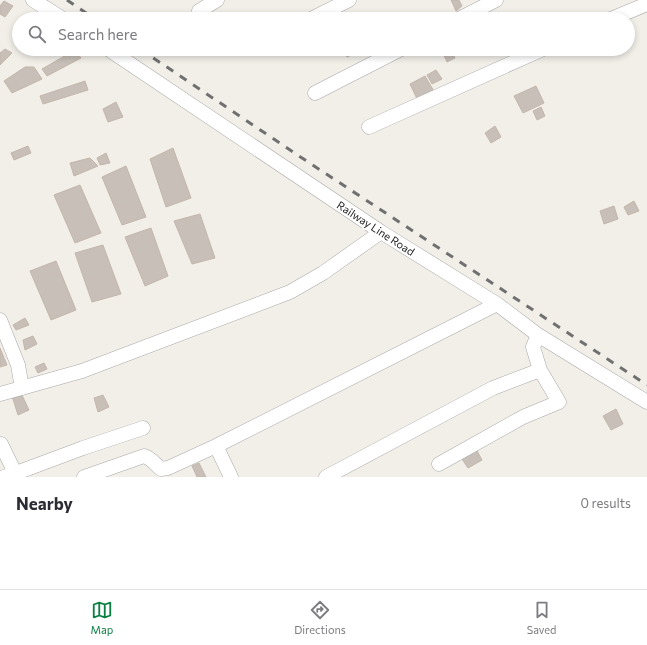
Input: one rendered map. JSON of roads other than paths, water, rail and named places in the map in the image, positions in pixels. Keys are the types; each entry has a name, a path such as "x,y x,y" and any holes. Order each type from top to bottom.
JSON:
{"street":[{"path":"33,0 52,12"},
{"path":"198,11 217,0"},
{"path":"325,12 349,0"},
{"path":"473,12 496,0"},
{"path":"628,12 647,4"},
{"name":"Railway Line Road","path":"118,56 381,232 497,304 538,335 647,402"},
{"path":"315,93 387,56"},
{"path":"369,127 526,56"},
{"path":"0,394 82,370 290,292 323,273 381,232"},
{"path":"84,477 117,472 144,456 154,462 161,470 168,468 216,446 497,304"},
{"path":"0,320 18,365 22,388"},
{"path":"439,464 523,417 559,402 540,370 533,347 538,335"},
{"path":"326,477 494,388 540,370"},
{"path":"1,444 13,476 83,448 143,428"},
{"path":"216,446 232,477"}],"railway":[{"path":"67,0 85,12"},
{"path":"150,56 299,156 647,385"}]}
